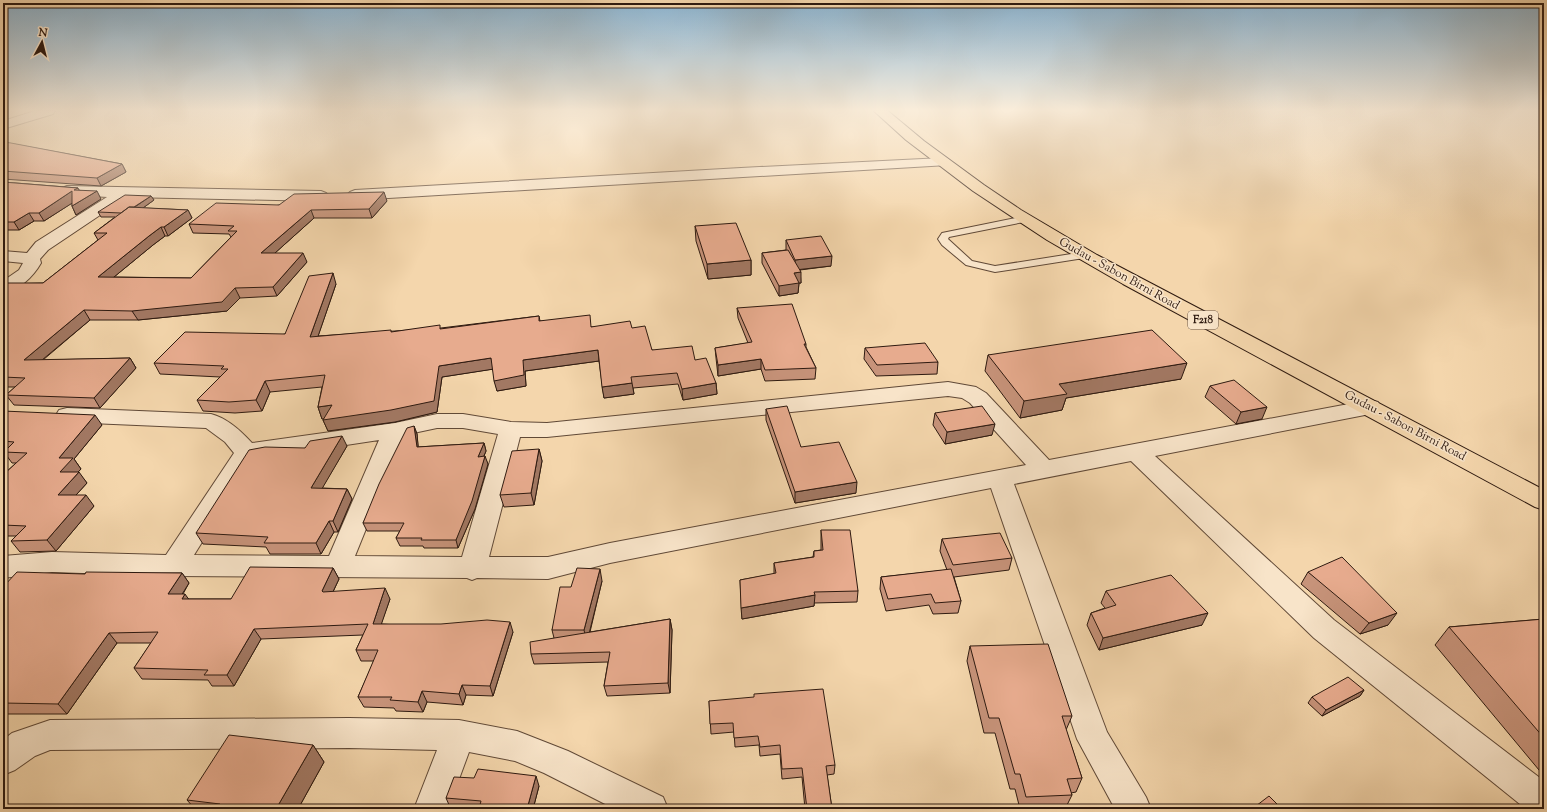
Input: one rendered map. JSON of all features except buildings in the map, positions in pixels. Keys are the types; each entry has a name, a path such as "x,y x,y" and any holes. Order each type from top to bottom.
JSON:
{"main road":[{"name":"Gudau - Sabon Birni Road","path":"925,149 969,182 1084,255 1145,289 1370,407 1544,502"}],"street":[{"path":"54,189 125,192 340,196 741,172 943,162"},
{"path":"3,289 26,273 32,263 31,259 42,246 125,192"},
{"path":"3,256 31,259"},
{"path":"173,566 246,452 395,430 437,421 463,420 511,429 547,430 948,389 968,392 978,398 1044,470"},
{"path":"3,567 52,562 173,566 338,566 472,569 548,568 610,553 1370,407"},
{"path":"49,415 211,421 233,437 246,452"},
{"path":"472,569 511,429"},
{"path":"338,566 395,430"},
{"path":"1136,452 1324,629 1544,802"},
{"path":"1000,478 1093,739 1134,809"},
{"path":"10,748 50,735 341,733 459,735 517,746 556,762 651,809"},
{"path":"431,809 459,735"}],"lane":[{"path":"1026,219 945,235 943,239 969,263 995,269 1084,255"}]}
